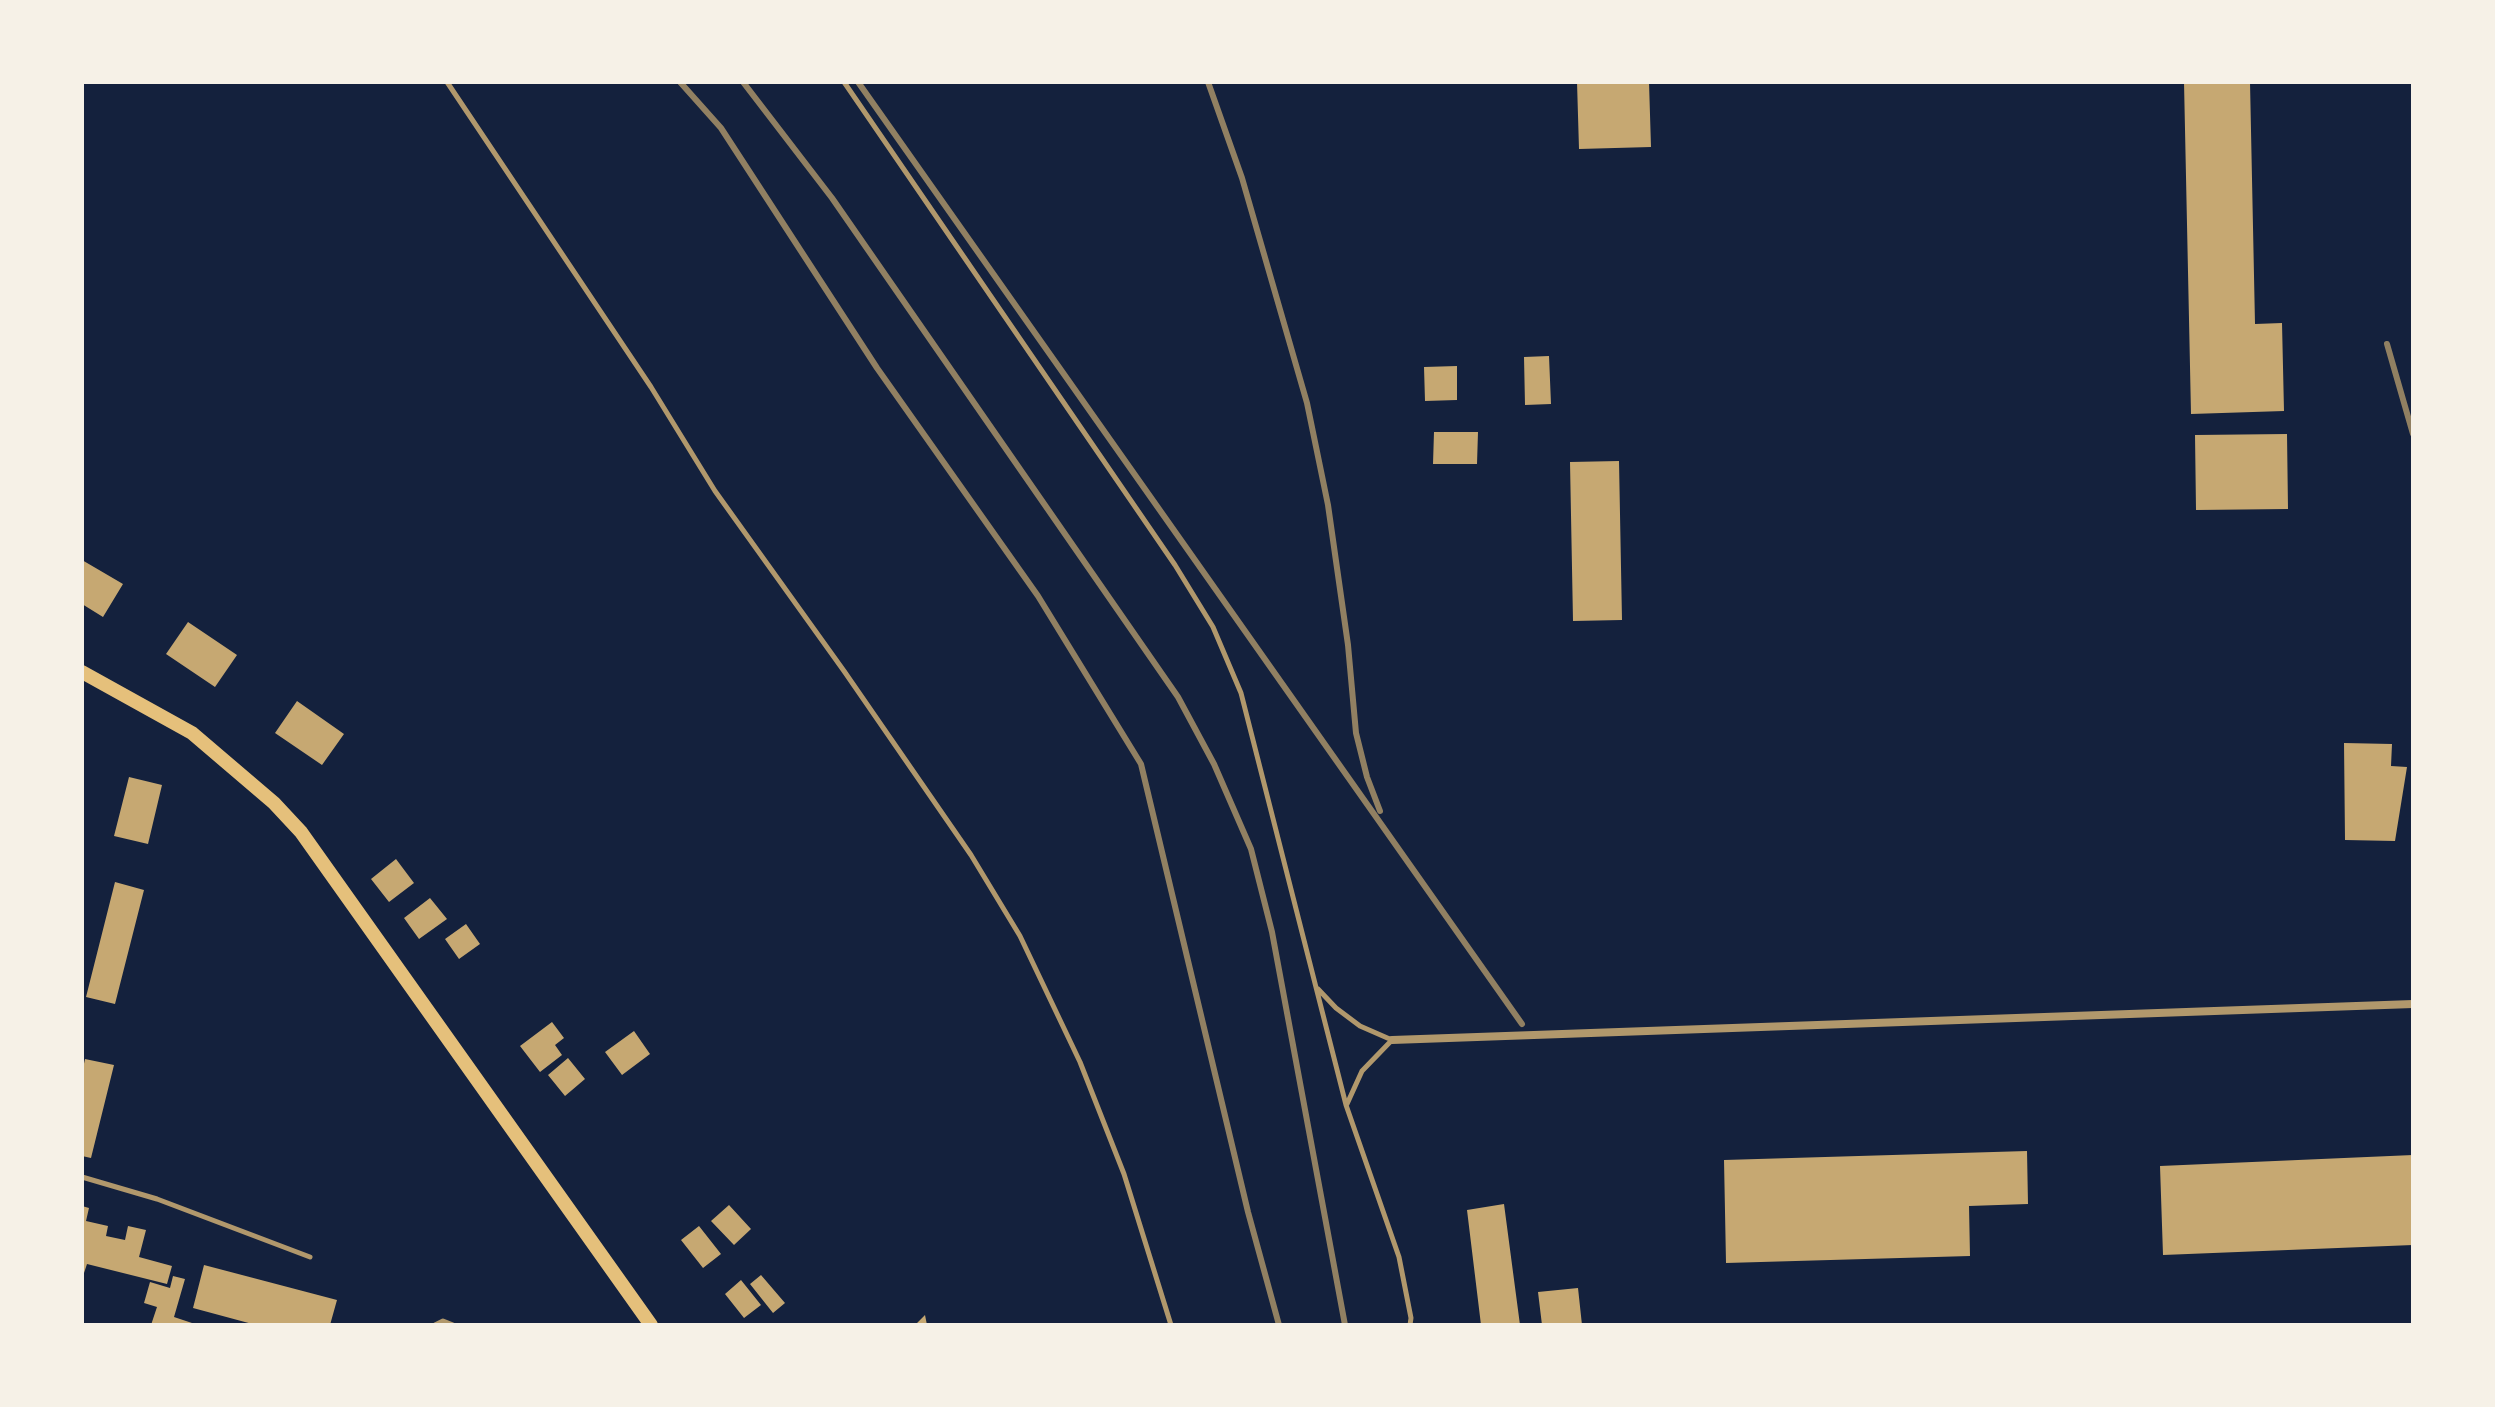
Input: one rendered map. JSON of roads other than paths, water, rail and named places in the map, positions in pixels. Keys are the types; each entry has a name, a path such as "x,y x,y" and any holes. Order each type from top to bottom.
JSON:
{"main road":[{"path":"82,672 192,733 274,803 301,832 651,1325"}],"street":[{"path":"1392,1040 2413,1004"}],"lane":[{"path":"447,82 651,387 715,491 944,816 1020,936 1080,1062 1118,1160 1171,1325"},
{"path":"844,82 1175,565 1213,627 1241,693 1346,1105 1399,1257 1410,1325"},
{"path":"1316,987 1336,1008 1360,1026 1392,1040 1362,1071 1346,1105"},
{"path":"82,1177 157,1199 310,1257"},
{"path":"435,1325 443,1321 453,1325"}],"railway":[{"path":"680,82 721,128 877,368 1038,596 1141,764 1248,1212 1279,1325"},
{"path":"743,82 832,198 1178,697 1214,764 1251,849 1272,932 1345,1325"},
{"path":"858,82 1522,1024"},
{"path":"1208,82 1242,178 1307,403 1328,505 1348,645 1356,733 1367,777 1380,811"},
{"path":"2387,344 2413,434"}]}
